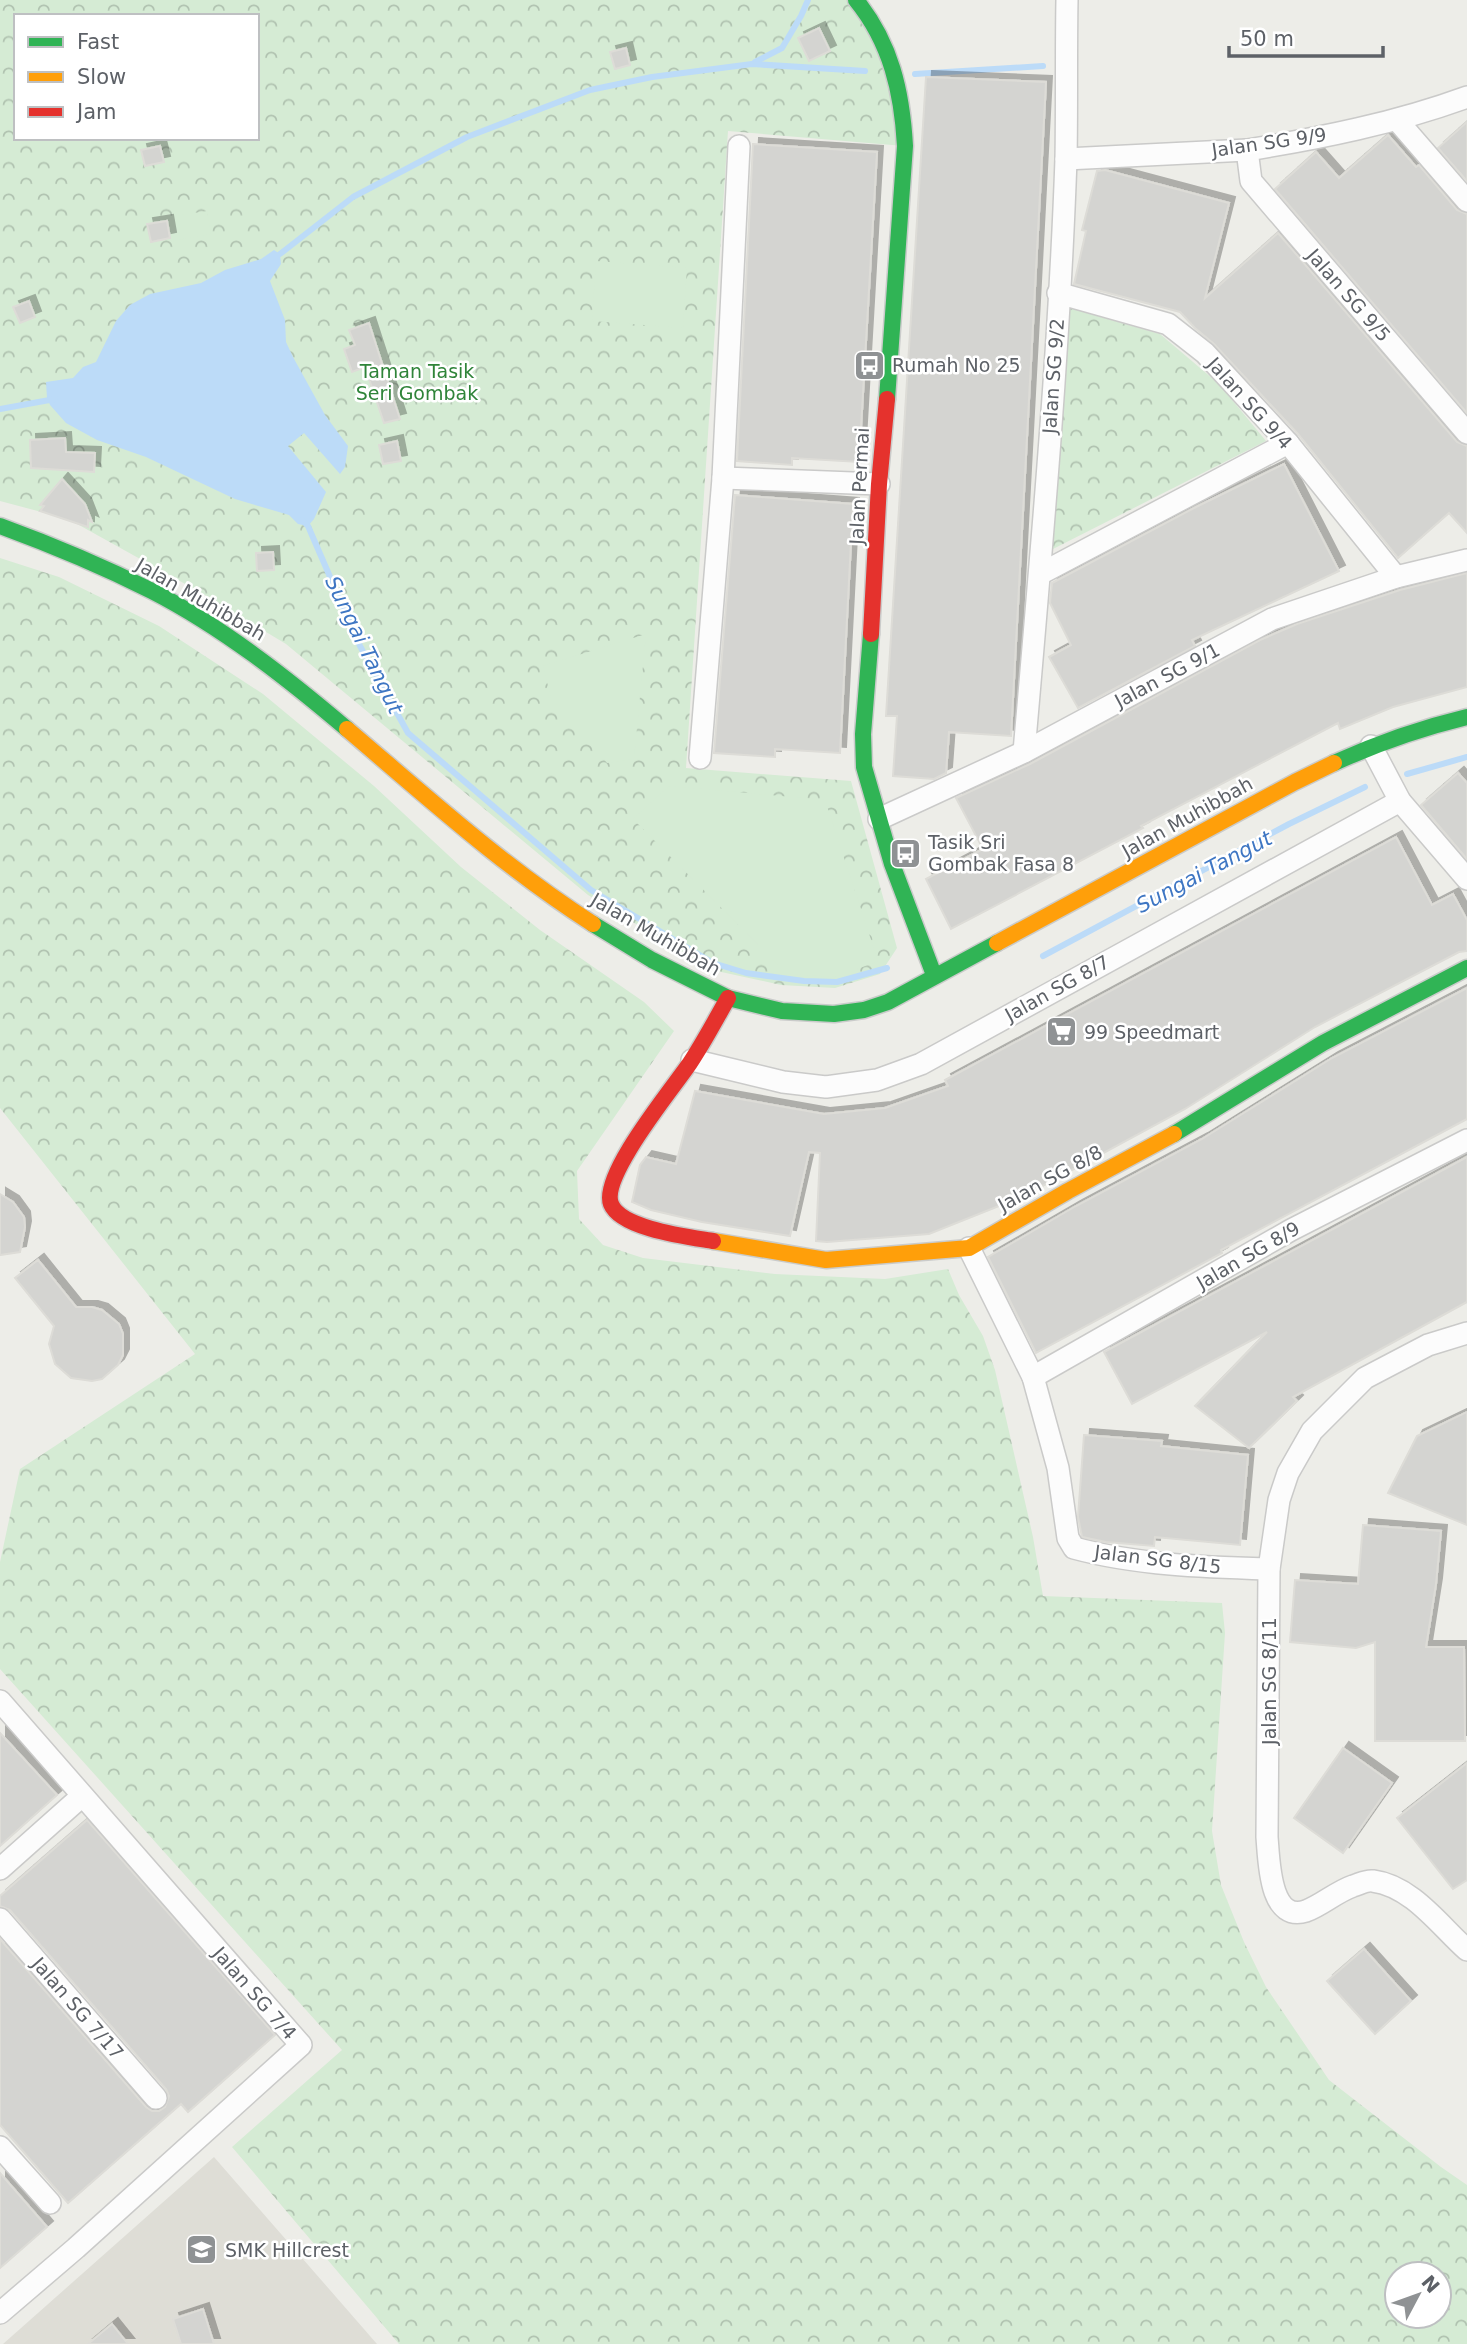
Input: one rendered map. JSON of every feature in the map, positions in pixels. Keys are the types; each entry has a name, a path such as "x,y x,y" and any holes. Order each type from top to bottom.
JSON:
{"street":[{"name":"Jalan Permai","path":"856,0 869,16 882,40 896,77 903,109 904,133 895,309 879,484 870,660 863,734 864,766 906,901 934,975"},
{"name":"Jalan SG 9/2","path":"1024,752 1040,574 1066,159 1066,0"},
{"name":"Jalan SG 9/9","path":"1066,159 1247,150 1397,120 1467,97"},
{"path":"1397,120 1467,201"},
{"path":"700,758 723,478 739,146"},
{"name":"Jalan SG 9/5","path":"1247,150 1251,181 1467,433"},
{"name":"Jalan SG 9/4","path":"1058,293 1168,324 1205,353 1288,443 1396,578"},
{"path":"1040,574 1288,443"},
{"path":"723,478 879,484"},
{"name":"Jalan Muhibbah","path":"0,526 66,551 154,592 232,640 290,681 462,827 559,901 652,960 728,998 782,1012 834,1014 864,1010 888,1002 1295,782 1371,746 1422,728 1467,717"},
{"name":"Jalan SG 9/1","path":"879,819 1024,752 1272,619 1396,578 1467,560"},
{"path":"1371,746 1400,801 1467,879"},
{"name":"Jalan SG 8/7","path":"692,1060 783,1082 826,1087 877,1080 921,1064 1400,801"},
{"name":"Jalan SG 8/8","path":"692,1060 622,1160 610,1188 611,1204 616,1212 630,1223 699,1239 826,1260 969,1248 1068,1191 1194,1124 1323,1044 1467,968"},
{"path":"692,1060 728,998"},
{"name":"Jalan SG 8/9","path":"1032,1377 1292,1230 1467,1140"},
{"name":"Jalan SG 8/15","path":"969,1248 1032,1377 1058,1468 1068,1538 1074,1548 1151,1562 1269,1569"},
{"name":"Jalan SG 8/11","path":"1467,1332 1419,1350 1365,1378 1312,1431 1288,1473 1279,1500 1269,1569 1267,1837 1276,1896 1291,1912 1303,1912 1369,1880 1380,1882 1411,1899 1467,1950"},
{"name":"Jalan SG 7/4","path":"0,1701 301,2045 0,2313"},
{"path":"0,1869 82,1796"},
{"name":"Jalan SG 7/17","path":"0,1919 156,2098"},
{"path":"0,2147 50,2203"}],"shaded area":[{"name":"SMK Hillcrest","path":"214,2157 377,2344 3,2344"}],"green space":[{"name":"Taman Tasik Seri Gombak","path":"0,0 853,0 876,30 904,146 728,131 686,768 851,781 897,948 880,974 835,988 781,985 712,970 588,895 286,644 205,595 64,518 0,501"},
{"path":"207,211 211,234 172,241 168,217"},
{"path":"596,261 687,268 683,328 592,321"},
{"path":"1066,307 1160,334 1219,384 1266,441 1051,550"},
{"path":"0,558 59,577 159,626 263,694 374,786 461,867 540,930 644,1002 674,1031 577,1171 579,1219 603,1245 643,1258 775,1274 885,1279 948,1269 959,1295 983,1336 995,1370 1033,1537 1043,1596 1222,1603 1225,1633 1212,1831 1221,1885 1266,1987 1329,2080 1467,2185 1467,2344 399,2344 232,2147 342,2050 0,1669 0,1562 20,1469 195,1354 0,1108"},
{"path":"646,634 634,759 607,763 551,698 543,666"},
{"path":"669,786 825,800 878,961 837,977 787,974 633,819"}],"water":[{"path":"274,250 280,254 281,264 270,281 285,320 286,342 325,415 348,446 345,467 340,474 304,433 288,446 326,492 308,526 298,524 289,515 235,499 146,457 97,440 66,423 47,398 46,382 73,378 83,367 96,362 116,321 130,305 150,294 201,283 225,270 261,259"}],"building":[{"path":"819,28 830,51 809,61 798,38"},
{"path":"626,48 630,65 615,69 610,52"},
{"path":"926,77 1046,82 1011,736 949,732 946,773 934,779 893,776 897,716 886,716"},
{"path":"1467,122 1467,181 1438,148"},
{"path":"1388,135 1416,167 1419,165 1457,210 1467,214 1467,413 1275,189 1316,152 1339,178"},
{"path":"753,144 877,152 859,462 792,458 792,465 737,461"},
{"path":"160,146 164,162 145,166 141,150"},
{"path":"1105,170 1229,203 1205,298 1278,233 1457,442 1467,446 1467,533 1449,513 1398,558 1298,434 1214,344 1180,312 1074,284 1086,231 1082,230 1097,171"},
{"path":"167,221 170,238 151,242 147,224"},
{"path":"29,301 35,317 20,323 13,307"},
{"path":"369,323 400,419 384,423 365,367 352,372 344,349 355,345 349,330"},
{"path":"65,438 66,452 95,453 94,472 31,468 30,440"},
{"path":"397,441 401,461 383,464 379,445"},
{"path":"1284,464 1339,571 1192,640 1195,646 1078,708 1049,657 1071,645 1050,603 1052,583"},
{"path":"62,479 85,504 92,522 88,520 88,527 40,511 44,506 40,505"},
{"path":"735,495 853,504 840,753 775,749 775,757 714,753"},
{"path":"273,552 274,570 257,571 256,553"},
{"path":"1467,573 1467,687 1393,707 1340,729 1338,723 951,929 926,879 983,849 956,798 1030,764 1260,640 1297,624 1400,590"},
{"path":"1458,773 1467,783 1467,859 1421,805"},
{"path":"1396,837 1432,905 1453,894 1467,920 1467,951 1459,952 1315,1027 1185,1109 1024,1196 929,1234 816,1241 820,1153 809,1152 790,1236 702,1222 651,1210 632,1202 640,1165 646,1157 676,1164 695,1091 824,1114 885,1108 948,1086 945,1080"},
{"path":"1467,988 1467,1119 1221,1250 1222,1253 1036,1353 988,1257 1076,1206 1202,1139 1332,1058"},
{"path":"1467,1157 1467,1302 1293,1397 1297,1401 1249,1448 1195,1406 1267,1332 1132,1404 1104,1352"},
{"path":"0,1194 13,1202 24,1217 25,1227 20,1252 0,1255"},
{"path":"38,1260 76,1307 102,1310 119,1324 123,1334 123,1355 118,1365 102,1379 92,1381 71,1378 55,1364 49,1344 54,1326 15,1278"},
{"path":"1467,1412 1467,1525 1388,1493 1417,1436"},
{"path":"1084,1435 1162,1441 1161,1446 1248,1455 1240,1545 1155,1537 1154,1546 1082,1537 1078,1517"},
{"path":"1363,1525 1441,1531 1426,1647 1464,1647 1465,1741 1375,1741 1375,1642 1356,1648 1290,1642 1295,1580 1358,1584"},
{"path":"0,1733 57,1795 0,1846"},
{"path":"1343,1748 1392,1783 1343,1853 1294,1818"},
{"path":"1467,1763 1467,1880 1453,1889 1397,1818"},
{"path":"87,1820 275,2035 188,2112 181,2104 68,2203 0,2125 0,1939 146,2107 159,2111 165,2107 169,2096 166,2089 10,1910 0,1906 0,1896"},
{"path":"1364,1949 1411,2001 1375,2034 1327,1981"},
{"path":"0,2173 47,2227 0,2268"},
{"path":"203,2309 214,2344 181,2344 173,2319"},
{"path":"112,2324 128,2344 88,2344"}],"waterway":[{"path":"755,62 782,48 808,0"},
{"path":"280,254 353,197 467,137 590,90 652,77 752,64 865,71"},
{"path":"915,74 1043,66"},
{"name":"Sungai Tangut","path":"0,409 55,399"},
{"name":"Sungai Tangut","path":"302,520 308,526 360,646 408,733 591,890 713,963 746,973 804,981 837,982 887,968"},
{"name":"Sungai Tangut","path":"1407,774 1467,757"},
{"name":"Sungai Tangut","path":"1043,956 1289,824 1365,787"}],"traffic: fast":[{"path":"856,0 868,16 886,51 901,106 905,146 887,399"},
{"path":"0,526 96,564 178,605 253,654 347,729"},
{"path":"871,634 863,734 864,767 892,864 934,975"},
{"path":"1334,763 1400,737 1467,717"},
{"path":"593,924 652,960 728,998 782,1011 834,1014 864,1010 888,1002 997,943"},
{"path":"1174,1134 1323,1043 1467,968"}],"traffic: slow":[{"path":"347,729 498,856 593,924"},
{"path":"997,943 1334,763"},
{"path":"713,1241 826,1260 969,1248 1174,1134"}],"traffic: jam":[{"path":"871,634 879,484 887,399"},
{"path":"713,1241 673,1234 628,1220 617,1213 611,1204 611,1191 616,1174 640,1132 690,1063 728,998"}],"place":[{"name":"Rumah No 25","path":"869,365"},
{"name":"Tasik Sri Gombak Fasa 8","path":"905,853"},
{"name":"99 Speedmart","path":"1061,1032"},
{"name":"SMK Hillcrest","path":"202,2250"}]}
